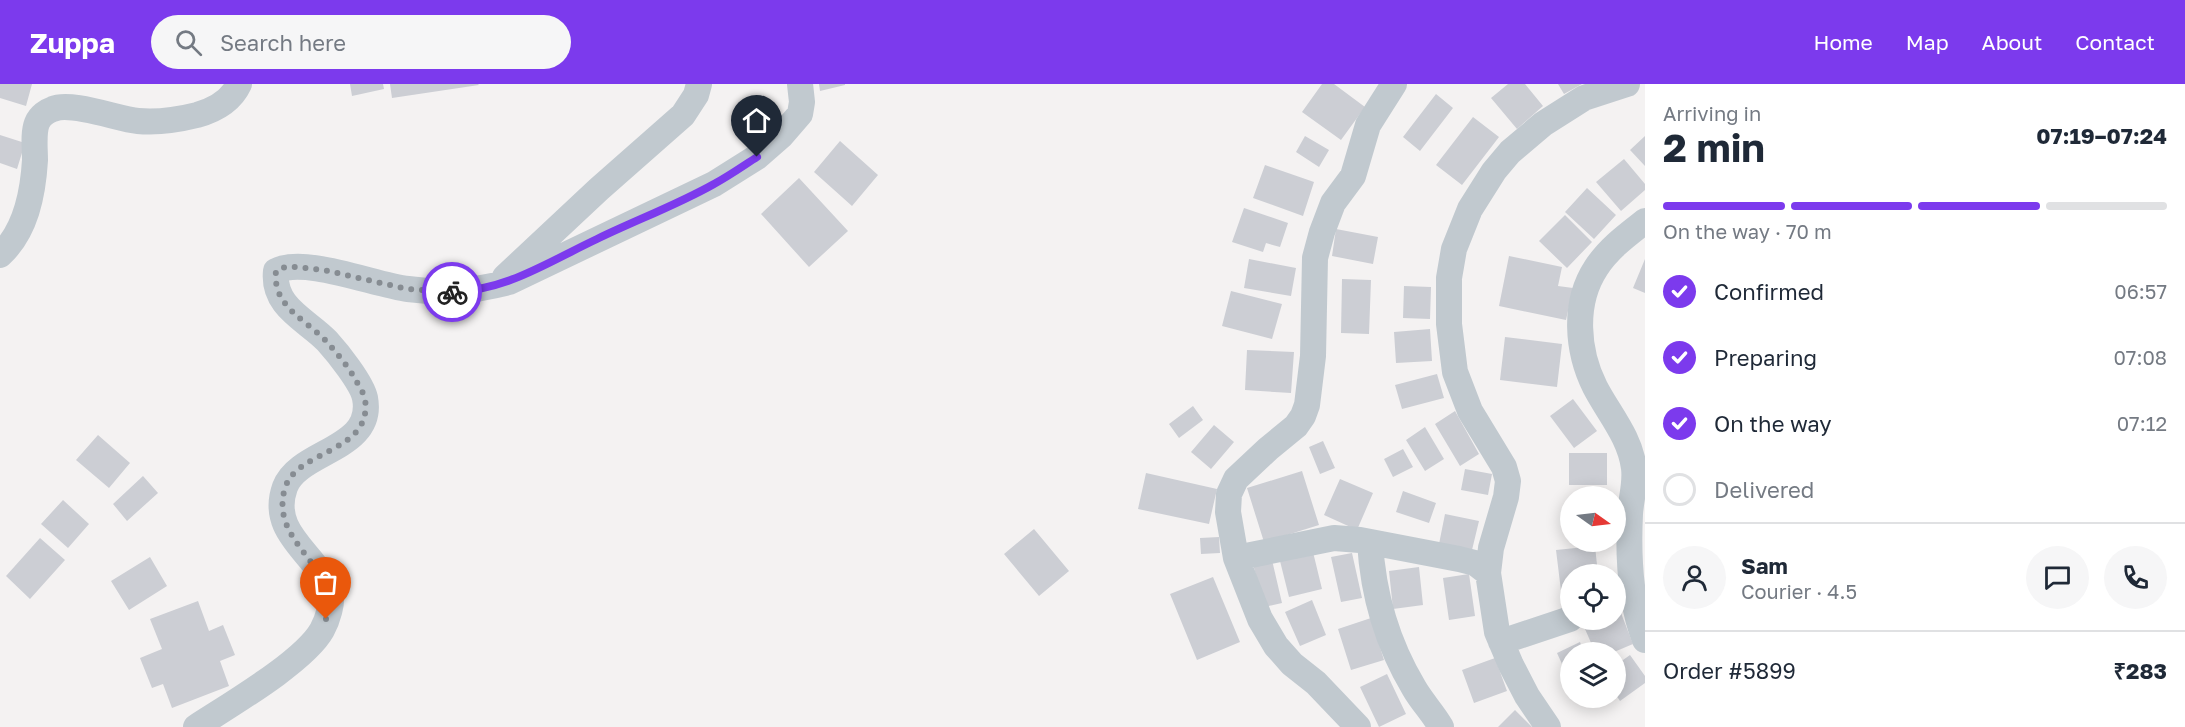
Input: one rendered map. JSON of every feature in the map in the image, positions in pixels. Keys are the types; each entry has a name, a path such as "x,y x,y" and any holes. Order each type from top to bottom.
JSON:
{"street":[{"path":"0,255 21,227 30,201 37,123 44,113 57,107 80,109 137,121 175,121 208,112 225,103 239,84"},
{"path":"196,727 286,666 321,631 330,608 331,592 321,575 296,544 284,521 285,487 292,475 299,469 340,445 356,432 364,417 365,397 351,372 326,340 302,322 285,303 275,284 276,271 285,267 324,270 407,289 442,292 473,291 536,271 714,184 757,157 781,136 800,114 802,102 800,84"},
{"path":"1358,727 1276,646 1260,619 1236,558 1228,512 1228,494 1236,479 1296,426 1303,416 1307,405 1313,356 1315,258 1322,232 1333,203 1353,176 1368,125 1394,84"},
{"path":"1548,727 1527,696 1497,632 1488,573 1491,548 1506,497 1508,481 1504,467 1470,411 1455,372 1450,344 1449,278 1454,249 1470,208 1494,171 1510,152 1543,124 1584,98 1627,84"},
{"path":"496,285 683,115 692,88"},
{"path":"1645,221 1615,245 1596,268 1586,288 1580,318 1581,347 1586,367 1631,451 1635,471 1630,512 1632,598 1645,640"},
{"path":"1236,558 1334,538 1370,542 1459,559 1475,563 1488,573"},
{"path":"1370,542 1374,588 1385,624 1415,690 1441,727"},
{"path":"1501,642 1560,623"}],"building":[{"path":"0,84 32,84 26,106 0,98"},
{"path":"350,84 383,84 384,89 352,96"},
{"path":"390,84 478,84 479,85 392,98"},
{"path":"819,84 845,84 845,85 820,91"},
{"path":"1322,84 1334,84 1365,107 1341,140 1302,112"},
{"path":"1508,84 1525,84 1543,106 1517,129 1491,98"},
{"path":"1558,84 1582,84 1564,94"},
{"path":"1436,94 1453,108 1420,151 1403,137"},
{"path":"1473,117 1499,137 1462,185 1436,165"},
{"path":"0,135 25,143 17,169 0,163"},
{"path":"1305,136 1329,150 1319,167 1296,152"},
{"path":"1645,136 1645,166 1630,150"},
{"path":"840,141 878,175 852,206 814,172"},
{"path":"1624,159 1645,184 1645,190 1621,211 1596,182"},
{"path":"1265,165 1314,182 1303,216 1253,198"},
{"path":"799,178 848,231 809,267 761,214"},
{"path":"1587,188 1616,215 1594,239 1565,212"},
{"path":"1244,208 1288,223 1280,247 1266,243 1263,252 1232,242"},
{"path":"1565,215 1592,242 1567,268 1539,241"},
{"path":"1336,229 1378,237 1373,264 1332,256"},
{"path":"1509,256 1562,267 1558,286 1573,288 1566,320 1499,306"},
{"path":"1249,259 1296,268 1291,296 1244,288"},
{"path":"1645,259 1645,293 1633,288"},
{"path":"1342,279 1371,280 1369,334 1341,333"},
{"path":"1404,286 1431,287 1430,319 1403,318"},
{"path":"1231,291 1282,304 1272,339 1222,326"},
{"path":"1430,329 1432,361 1396,363 1394,332"},
{"path":"1505,337 1562,344 1557,387 1500,380"},
{"path":"1247,350 1294,352 1291,393 1245,390"},
{"path":"1437,374 1444,398 1402,409 1395,385"},
{"path":"1573,399 1597,431 1574,448 1550,416"},
{"path":"1193,406 1203,420 1179,438 1169,424"},
{"path":"1455,411 1479,454 1460,466 1435,424"},
{"path":"1214,425 1234,442 1211,469 1191,452"},
{"path":"1425,427 1444,459 1425,471 1406,440"},
{"path":"98,435 130,463 109,488 76,460"},
{"path":"1323,441 1335,468 1320,474 1309,447"},
{"path":"1403,449 1413,467 1393,477 1384,459"},
{"path":"1569,453 1607,453 1607,485 1569,485"},
{"path":"1465,469 1492,474 1488,495 1461,490"},
{"path":"1302,471 1319,525 1264,542 1247,488"},
{"path":"1146,473 1217,489 1209,524 1138,509"},
{"path":"143,476 158,493 127,521 113,504"},
{"path":"1340,479 1373,493 1357,530 1324,515"},
{"path":"1403,491 1436,503 1429,523 1396,512"},
{"path":"63,500 89,524 68,548 41,524"},
{"path":"1445,514 1479,521 1472,550 1439,544"},
{"path":"1034,529 1069,571 1039,596 1004,554"},
{"path":"1219,537 1220,553 1201,554 1200,538"},
{"path":"40,538 65,560 30,599 6,576"},
{"path":"1556,550 1596,552 1597,564 1560,564 1560,583"},
{"path":"1313,552 1322,589 1289,597 1280,561"},
{"path":"1352,553 1362,598 1341,602 1331,557"},
{"path":"150,557 167,586 129,610 111,581"},
{"path":"1272,560 1282,603 1264,607 1253,564"},
{"path":"1419,567 1423,605 1393,609 1389,571"},
{"path":"1469,574 1475,616 1449,620 1443,578"},
{"path":"1213,577 1240,642 1197,660 1170,594"},
{"path":"1312,600 1326,635 1300,646 1285,612"},
{"path":"198,601 209,631 223,625 235,655 220,661 229,686 172,708 163,684 152,688 140,658 162,649 150,619"},
{"path":"1371,618 1384,660 1351,670 1338,629"},
{"path":"1626,626 1633,644 1626,647 1626,642 1591,642 1585,630 1626,630"},
{"path":"1630,655 1645,676 1645,683 1626,697 1626,658"},
{"path":"1495,658 1507,691 1474,703 1462,670"},
{"path":"1387,674 1406,714 1379,727 1360,687"},
{"path":"1515,710 1532,727 1498,727"}],"way so far":[{"path":"326,619 330,608 331,592 321,575 296,544 284,521 285,487 292,475 299,469 340,445 356,432 364,417 365,397 351,372 326,340 302,322 285,303 275,284 276,271 285,267 324,270 407,289 452,292"}],"route":[{"path":"452,292 473,291 509,282 536,271 714,184 757,157"}]}
